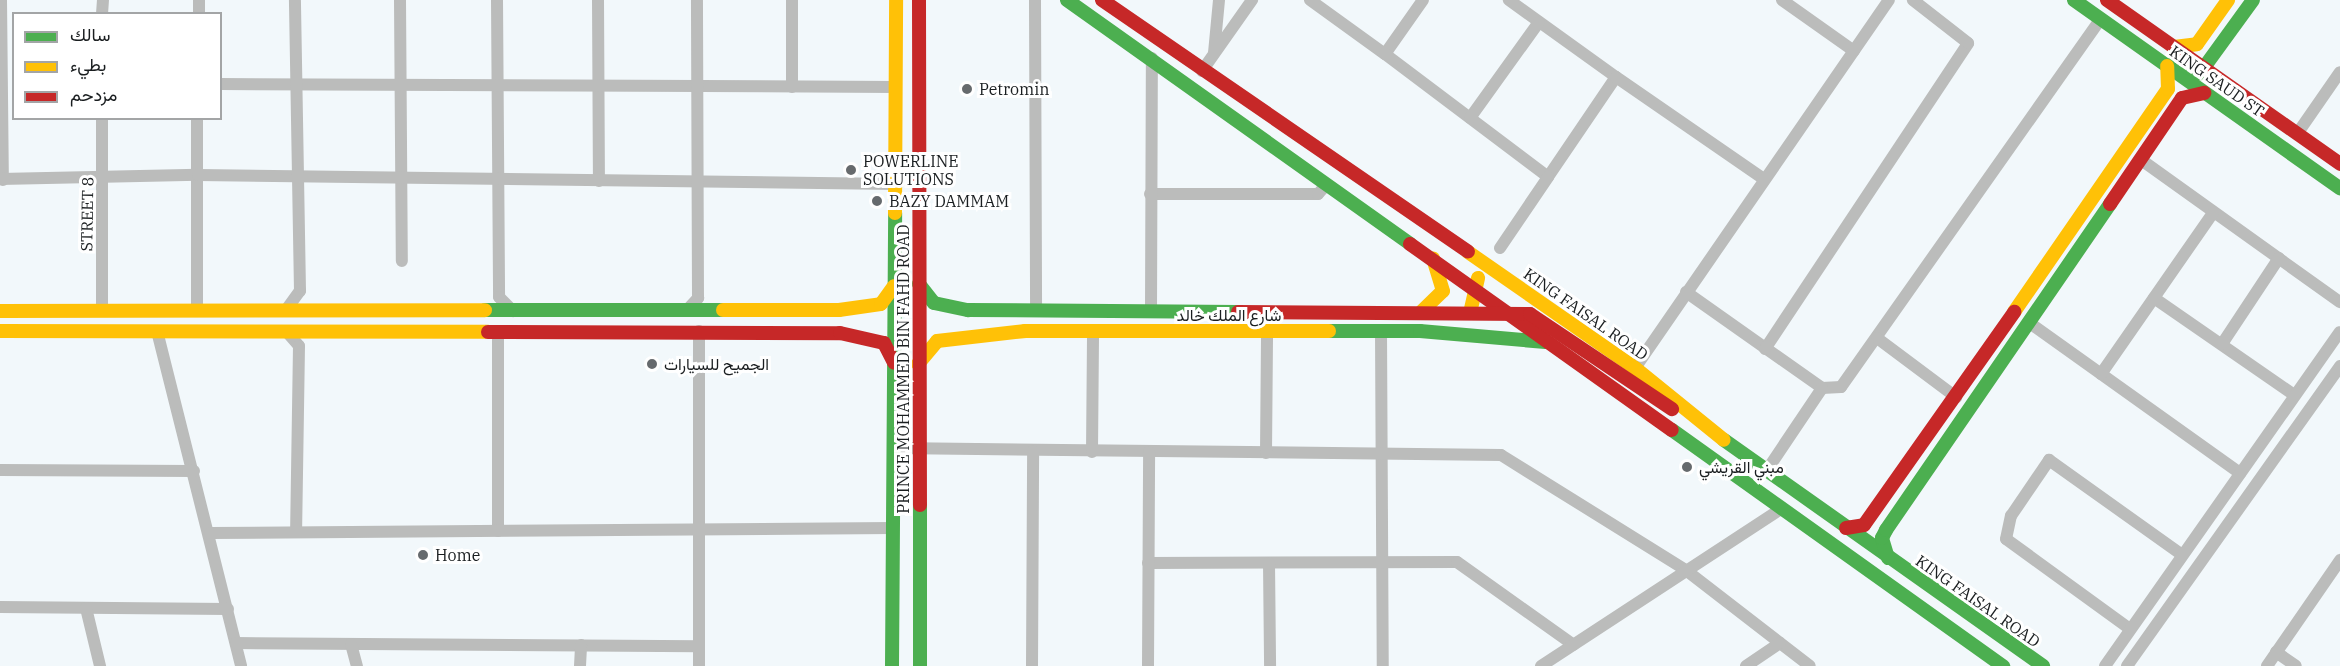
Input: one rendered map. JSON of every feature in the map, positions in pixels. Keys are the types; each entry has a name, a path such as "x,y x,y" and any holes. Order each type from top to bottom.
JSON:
{"main road":[{"name":"PRINCE MOHAMMED BIN FAHD ROAD","path":"892,666 896,0"},
{"name":"PRINCE MOHAMMED BIN FAHD ROAD","path":"919,0 920,666"},
{"path":"1067,0 1152,58 1326,185 2003,666"},
{"name":"KING FAISAL ROAD","path":"1102,0 1635,368 1711,430 2043,666"},
{"name":"KING SAUD ST","path":"2074,0 2340,188"},
{"name":"KING SAUD ST","path":"2107,0 2340,164"},
{"path":"2174,47 2198,44 2228,0"},
{"path":"2117,30 2147,42 2193,73 2205,69 2253,0"},
{"path":"1846,528 1864,525 1956,397 2170,84 2167,66"},
{"path":"1888,558 1882,538 1907,499 2031,324 2182,98 2204,93"},
{"path":"2152,112 2165,122"},
{"path":"1276,122 1470,267 1478,291 1470,312 1455,326 1397,331"},
{"path":"1420,312 1443,291 1432,259"},
{"name":"شارع الملك خالد","path":"919,284 934,303 968,310 1509,313"},
{"path":"839,310 881,304 894,286"},
{"path":"0,326 94,322 102,310"},
{"path":"0,311 839,310 856,311 861,322 855,330 840,333 0,331"},
{"path":"967,334 955,332 950,322 955,312 968,310"},
{"path":"1509,313 1546,322 1711,430"},
{"name":"شارع الملك خالد","path":"918,366 933,343 967,334 1397,331 1528,337 1552,344"},
{"path":"840,333 884,344 894,363"},
{"path":"1890,486 1907,499"}],"street":[{"path":"1,0 2,179 104,181 198,175 699,184 895,184"},
{"path":"284,311 295,304 300,291 296,177 295,0"},
{"path":"400,0 398,178 402,261"},
{"path":"497,0 499,297 513,310"},
{"path":"598,0 598,181"},
{"path":"686,310 698,298 697,0"},
{"path":"792,0 792,87"},
{"path":"1035,0 1036,311"},
{"path":"1214,55 1219,0"},
{"path":"1202,71 1252,0"},
{"path":"1310,0 1548,177"},
{"path":"1385,54 1423,0"},
{"path":"1509,0 1764,179"},
{"path":"1782,0 1854,51"},
{"path":"1635,368 1889,0"},
{"path":"1765,349 1968,43 1913,0"},
{"path":"1686,292 1822,388 1841,387 2101,19"},
{"path":"1470,118 1539,22"},
{"path":"1151,311 1152,58"},
{"path":"2297,134 2340,72"},
{"path":"1500,248 1616,77"},
{"path":"222,84 895,87"},
{"name":"STREET 8","path":"102,120 104,181 102,310"},
{"path":"197,120 197,310"},
{"path":"2140,159 2340,302"},
{"path":"1150,194 1318,194 1326,185"},
{"path":"2101,374 2213,213"},
{"path":"2222,344 2279,258"},
{"path":"2154,298 2294,395"},
{"path":"2031,324 2240,473"},
{"path":"284,330 298,341 299,353 296,532"},
{"path":"157,331 210,533 241,666"},
{"path":"699,331 702,530 699,666"},
{"path":"498,332 498,531"},
{"path":"1092,452 1093,332"},
{"path":"1266,453 1267,332"},
{"path":"1381,332 1383,666"},
{"path":"2105,666 2340,332"},
{"path":"1877,338 1956,397"},
{"path":"2127,666 2340,366"},
{"path":"1767,470 1822,388"},
{"path":"894,448 1501,455 1686,571 1810,666"},
{"path":"1032,666 1033,451"},
{"path":"1148,666 1149,452"},
{"path":"2130,629 2006,539 2011,516 2049,460 2182,555"},
{"path":"0,470 194,471"},
{"path":"1541,666 1781,509"},
{"path":"210,533 893,528"},
{"path":"2267,666 2340,561"},
{"path":"1148,563 1457,562 1574,645"},
{"path":"1269,563 1270,666"},
{"path":"0,607 228,609"},
{"path":"86,608 100,666"},
{"path":"236,643 699,646"},
{"path":"1746,666 1780,643"},
{"path":"351,644 357,666"},
{"path":"580,645 580,666"},
{"path":"2276,652 2296,666"}],"traffic: fast":[{"path":"1067,0 1410,244"},
{"path":"2074,0 2340,188"},
{"path":"2175,61 2200,73 2253,0"},
{"path":"1888,558 1882,538 1886,530 2110,204"},
{"path":"892,666 895,213"},
{"path":"919,284 934,303 968,310 1238,312"},
{"path":"485,310 723,310"},
{"path":"1329,331 1420,331 1546,342"},
{"path":"1672,430 2003,666"},
{"path":"1724,440 2043,666"},
{"path":"920,505 920,666"}],"traffic: slow":[{"path":"895,213 896,0"},
{"path":"2174,47 2197,44 2228,0"},
{"path":"2014,312 2168,89 2167,66"},
{"path":"1468,252 1635,368 1724,440"},
{"path":"1421,312 1443,291 1433,259"},
{"path":"1470,313 1478,278"},
{"path":"723,310 839,310 881,304 894,286"},
{"path":"0,311 485,310"},
{"path":"0,331 488,332"},
{"path":"918,364 937,341 1025,331 1329,331"}],"traffic: jam":[{"path":"919,0 920,505"},
{"path":"1102,0 1468,252"},
{"path":"2107,0 2340,164"},
{"path":"2110,204 2182,98 2204,93"},
{"path":"1410,244 1672,430"},
{"path":"1238,312 1530,314 1672,409"},
{"path":"1846,528 1864,525 2014,312"},
{"path":"488,332 840,333 884,343 894,363"}],"place":[{"name":"Petromin","path":"967,89"},
{"name":"POWERLINE SOLUTIONS","path":"851,170"},
{"name":"BAZY DAMMAM","path":"877,201"},
{"name":"الجميح للسيارات","path":"652,364"},
{"name":"مبني القريشي","path":"1687,467"},
{"name":"Home","path":"423,555"}]}
